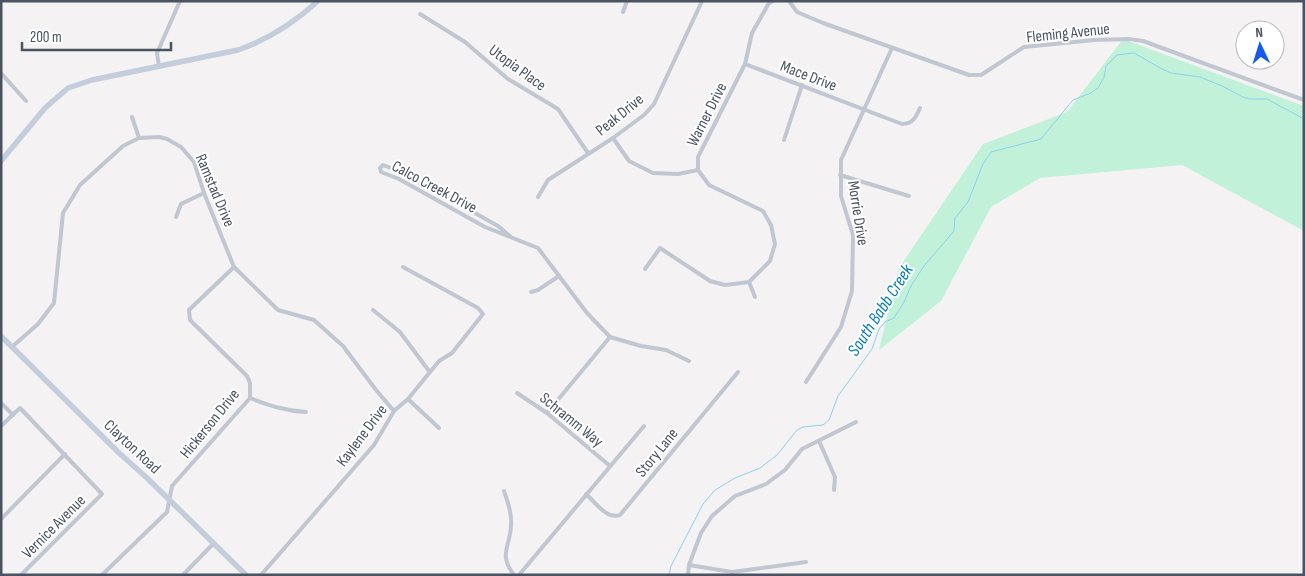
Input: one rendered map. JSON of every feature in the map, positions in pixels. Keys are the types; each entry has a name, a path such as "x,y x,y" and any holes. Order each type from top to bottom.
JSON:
{"street":[{"path":"159,67 157,52 180,1"},
{"path":"1,161 45,108 68,88 92,80 238,50 253,45 301,16 318,1"},
{"path":"623,12 627,1"},
{"name":"Peak Drive","path":"538,197 548,180 613,138 644,115 654,104 702,1"},
{"name":"Warner Drive","path":"750,282 770,261 775,244 772,225 763,211 709,185 698,170 698,157 745,64 752,33 769,3 773,1"},
{"name":"Fleming Avenue","path":"790,1 797,12 969,75 980,75 1024,47 1094,40 1129,39 1143,41 1304,100"},
{"name":"Utopia Place","path":"420,14 465,42 508,79 558,109 588,153"},
{"name":"Morrie Drive","path":"806,382 840,327 852,291 853,235 841,196 841,160 892,48"},
{"name":"Mace Drive","path":"745,64 902,124 908,124 914,119 920,108"},
{"path":"1,72 26,102"},
{"path":"784,140 802,86"},
{"path":"13,346 38,324 54,304 63,213 80,185 123,146 139,138 132,117"},
{"name":"Ramstad Drive","path":"139,138 158,137 174,142 181,147 194,162 204,193 234,267 278,310 314,320 343,346 394,411"},
{"path":"613,138 629,160 653,172 678,174 698,170"},
{"name":"Calco Creek Drive","path":"512,237 498,226 404,173 383,165 380,168 381,172 399,179 485,227 538,248 587,313 610,337 640,346 666,350 689,361"},
{"path":"840,175 909,196"},
{"path":"176,217 181,204 204,193"},
{"path":"645,269 660,248 710,281 725,285 750,282 755,296"},
{"name":"Hickerson Drive","path":"102,575 167,512 172,486 250,398 250,383 247,376 190,320 189,310 234,267"},
{"name":"Kaylene Drive","path":"261,575 374,445 394,411 408,399 439,361 452,353 483,314 478,308 403,267"},
{"path":"531,292 538,290 560,276"},
{"path":"372,310 400,332 429,372"},
{"name":"Clayton Road","path":"1,336 246,575"},
{"path":"547,413 610,337"},
{"name":"Story Lane","path":"586,494 607,514 620,515 738,372"},
{"name":"Schramm Way","path":"517,392 547,413 610,466"},
{"path":"250,398 270,406 306,412"},
{"path":"408,399 439,428"},
{"path":"1,403 13,414"},
{"path":"1,426 20,408 65,454 1,519"},
{"path":"688,575 689,565 701,533 712,516 734,496 766,484 785,470 802,449 856,422"},
{"name":"Story Lane","path":"518,575 644,426"},
{"path":"819,441 835,477 834,490"},
{"name":"Vernice Avenue","path":"21,575 102,494 65,454"},
{"path":"504,491 511,512 511,528 505,555 507,565 514,575"},
{"path":"183,575 213,544"},
{"path":"689,565 732,572 806,562"}],"green space":[{"path":"1123,39 1304,106 1304,231 1182,165 1040,178 991,207 941,301 879,350 899,268 983,144 1067,112"}],"waterway":[{"name":"South Babb Creek","path":"669,575 671,566 703,504 715,490 735,478 760,468 777,455 797,430 803,427 823,425 829,420 838,396 872,349 879,329 885,322 894,318 924,266 954,231 955,218 968,202 983,164 991,152 1041,139 1073,100 1098,88 1104,77 1106,66 1117,55 1134,53 1171,73 1200,77 1250,99 1267,99 1304,119"}]}
